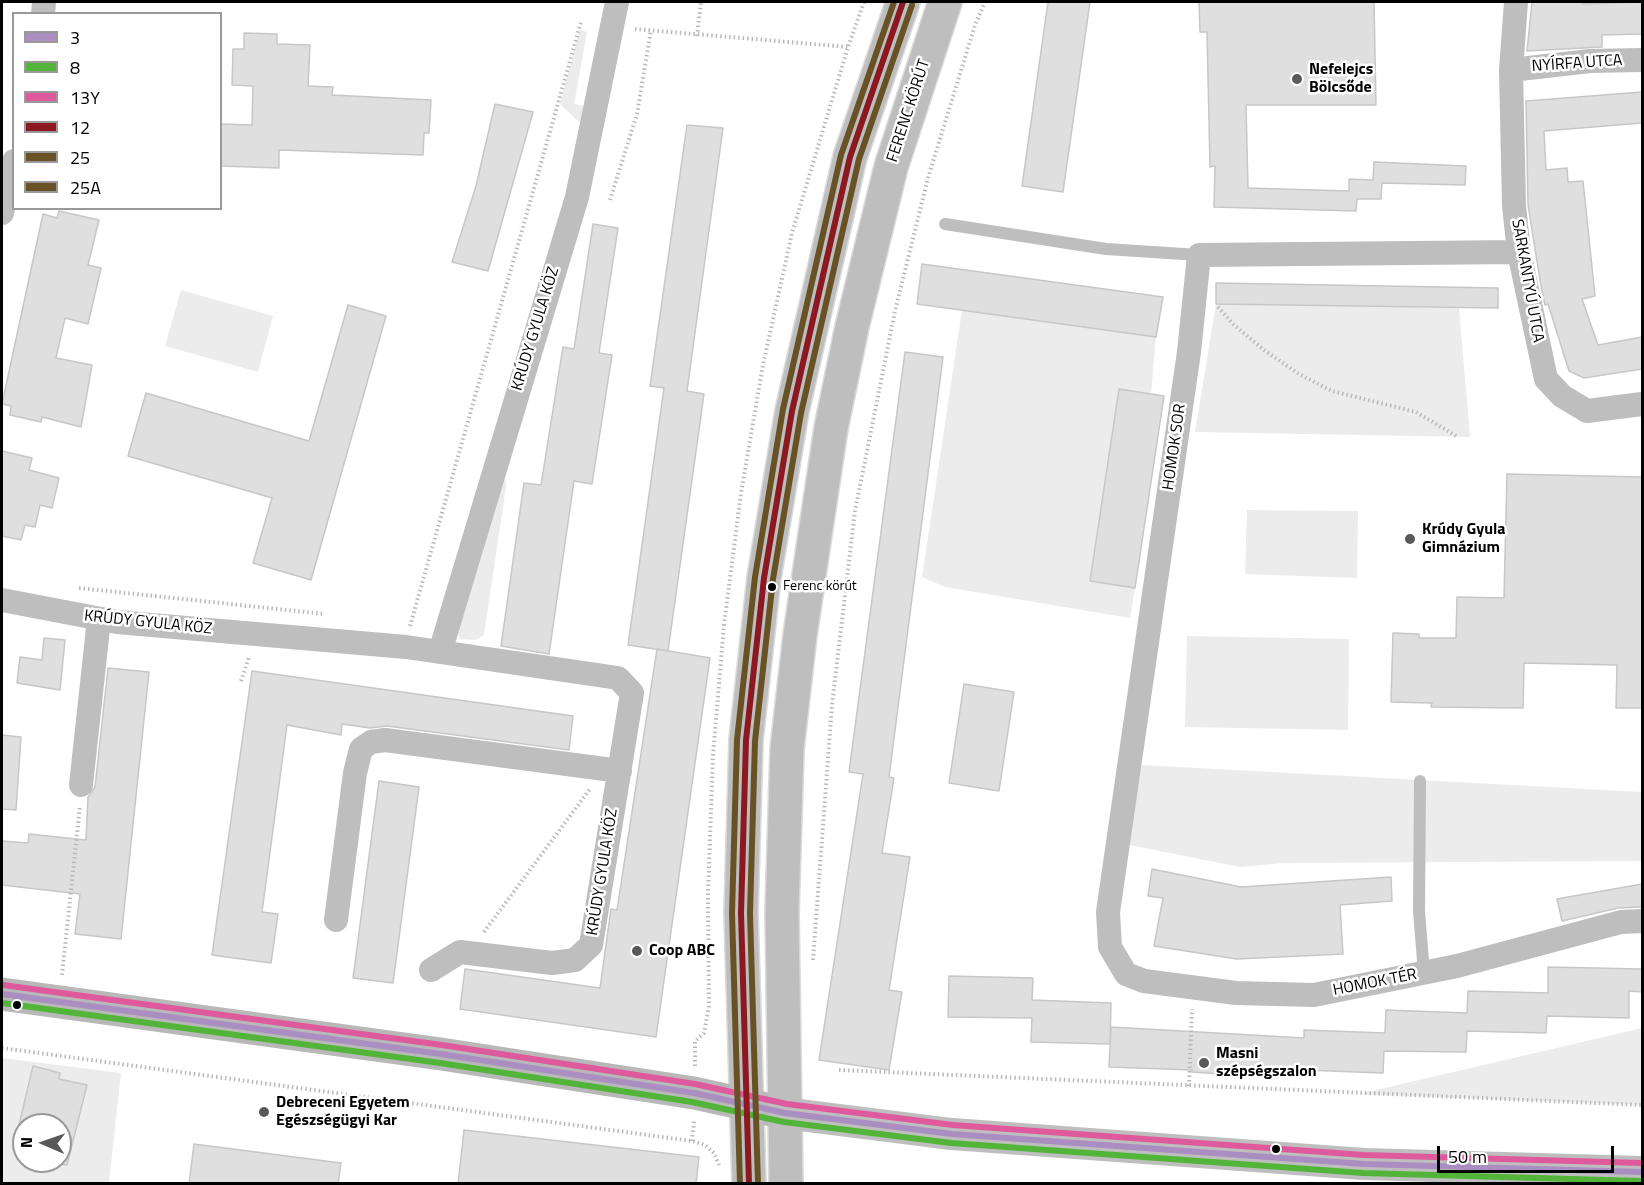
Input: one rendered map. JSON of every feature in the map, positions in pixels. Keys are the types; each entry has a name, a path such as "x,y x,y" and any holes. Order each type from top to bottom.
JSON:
{"main road":[{"path":"735,1178 745,1103 741,913 746,740 764,579 792,411 845,179 903,2"},
{"name":"FERENC KÖRÚT","path":"786,1184 782,912 787,749 813,538 847,350 886,183 920,71 945,2"},
{"path":"2,994 441,1054 745,1103 785,1113"}],"street":[{"name":"KRÚDY GYULA KÖZ","path":"440,652 577,197 614,27 617,2"},
{"name":"SARKANTYÚ UTCA","path":"1516,2 1511,70 1514,206 1519,252 1546,379 1562,396 1587,411 1642,404"},
{"name":"NYÍRFA UTCA","path":"1511,70 1590,61 1642,60"},
{"path":"2,213 12,170"},
{"path":"1199,255 1519,252"},
{"name":"HOMOK SOR","path":"1113,956 1110,947 1108,912 1197,286 1199,255"},
{"name":"KRÚDY GYULA KÖZ","path":"2,600 99,619 407,632 440,652 618,678 632,693 612,770 591,945 575,960 552,963 460,952"},
{"path":"80,796 99,619"},
{"path":"336,920 356,773 361,748 371,742 385,740 612,770"},
{"name":"HOMOK TÉR","path":"1113,956 1126,974 1144,981 1193,989 1265,995 1314,995 1424,973 1621,922 1642,921"},
{"path":"431,970 460,952"},
{"path":"785,1113 952,1134 1084,1143 1364,1174 1642,1172"}],"lane":[{"path":"945,224 1106,249 1199,255"},
{"path":"1420,781 1419,911 1424,973"}],"path":[{"path":"697,36 701,2"},
{"path":"813,962 832,705 855,511 896,311 928,178 975,25 985,2"},
{"path":"407,632 581,22"},
{"path":"614,27 697,36 848,47"},
{"path":"610,200 637,114 651,30"},
{"path":"1197,286 1234,325 1299,374 1332,391 1416,412 1458,437"},
{"path":"74,588 333,615"},
{"path":"241,681 249,657"},
{"path":"460,952 489,928 612,770"},
{"path":"59,1002 80,796"},
{"path":"1189,1086 1193,989"},
{"path":"2,1047 692,1141 705,1145 735,1178"},
{"path":"839,1070 1642,1105"}],"shaded area":[{"path":"580,30 587,32 574,104 590,107 584,122 579,122 560,104"},
{"path":"181,290 273,316 258,372 165,346"},
{"path":"1216,304 1459,308 1470,437 1195,432"},
{"path":"962,310 1156,337 1151,394 1119,389 1090,581 1135,588 1130,618 945,587 922,577"},
{"path":"502,480 506,481 506,487 484,635 476,640 460,639 457,630"},
{"path":"1247,510 1358,511 1357,578 1245,574"},
{"path":"1187,636 1349,639 1348,730 1185,727"},
{"path":"1142,765 1642,792 1642,861 1284,863 1240,867 1125,844"},
{"path":"1642,1028 1642,1105 1359,1094"},
{"path":"2,1058 121,1073 109,1183 2,1184"}],"building":[{"path":"1048,2 1090,2 1063,192 1022,186"},
{"path":"1199,2 1374,2 1376,105 1246,105 1248,188 1349,191 1349,179 1373,180 1374,162 1466,166 1465,185 1382,183 1381,199 1357,199 1356,211 1214,207 1215,166 1210,167 1207,32 1200,32"},
{"path":"1532,2 1582,2 1582,4 1642,2 1642,34 1602,35 1602,47 1527,51"},
{"path":"244,33 277,34 277,44 310,45 308,86 333,87 332,95 431,100 429,133 424,133 423,155 279,150 279,168 222,166 222,124 252,125 253,86 232,85 233,49 244,49"},
{"path":"1642,92 1642,123 1544,131 1546,170 1567,168 1568,182 1583,181 1595,296 1582,299 1598,345 1642,337 1642,369 1584,378 1569,371 1548,304 1545,305 1541,286 1528,205 1526,101"},
{"path":"495,104 533,112 488,271 452,262 476,186"},
{"path":"687,125 723,128 687,391 704,394 668,651 628,645 664,388 650,386"},
{"path":"59,211 99,220 88,265 101,268 88,324 65,318 56,358 92,365 81,427 42,417 41,422 10,415 11,406 2,404 43,214 57,218"},
{"path":"593,224 618,228 599,353 612,355 592,484 574,481 549,654 501,646 524,483 541,485 563,347 574,349"},
{"path":"922,264 1163,297 1156,337 917,304"},
{"path":"1216,283 1498,288 1498,308 1216,304"},
{"path":"348,305 386,316 311,580 253,563 272,498 128,456 146,393 309,441"},
{"path":"905,352 943,357 889,777 894,778 882,853 910,857 889,990 902,992 889,1070 819,1060 863,774 849,772"},
{"path":"1119,389 1164,396 1135,588 1090,581"},
{"path":"2,451 32,458 29,470 59,478 52,508 40,505 35,527 25,525 21,540 2,536"},
{"path":"1507,474 1642,477 1642,708 1616,708 1617,665 1524,663 1523,708 1431,707 1432,703 1391,702 1393,633 1419,634 1419,638 1456,638 1457,597 1504,598"},
{"path":"44,638 65,640 60,690 17,683 20,657 42,660"},
{"path":"657,649 710,658 656,1037 460,1009 465,969 600,988 611,909 617,910"},
{"path":"108,668 149,672 121,939 75,934 80,894 2,885 2,841 28,843 29,834 86,840 88,797 95,787"},
{"path":"252,671 573,716 569,750 387,726 370,728 342,724 341,735 287,725 262,912 278,914 271,963 212,955"},
{"path":"964,684 1014,692 999,791 949,783"},
{"path":"2,735 21,737 16,810 2,809"},
{"path":"379,781 419,787 393,983 353,978"},
{"path":"1152,869 1241,887 1391,877 1392,901 1340,905 1343,954 1237,959 1154,946 1163,898 1148,896"},
{"path":"1642,884 1642,907 1618,908 1562,921 1557,899"},
{"path":"1548,967 1642,969 1642,992 1629,991 1629,1018 1547,1016 1546,1033 1467,1031 1466,1052 1384,1051 1383,1073 1278,1069 1278,1078 1192,1072 1192,1070 1109,1067 1111,1027 1304,1038 1304,1030 1385,1033 1386,1010 1467,1013 1468,991 1548,993"},
{"path":"949,976 1033,978 1032,1000 1111,1003 1110,1044 1031,1042 1032,1018 948,1017"},
{"path":"33,1066 60,1073 59,1079 87,1085 72,1145 72,1113 22,1113"},
{"path":"464,1130 699,1157 696,1184 458,1184"},
{"path":"194,1144 341,1163 338,1184 189,1184"}],"transit line":[{"name":"25A","path":"740,1184 732,913 737,740 755,577 783,409 841,155 894,2"},
{"name":"12","path":"749,1184 741,913 746,740 764,578 792,411 850,157 903,2"},
{"name":"25","path":"758,1184 750,913 755,741 773,579 801,413 859,159 912,5"},
{"name":"13Y","path":"3,985 442,1045 695,1084 787,1104 953,1125 1364,1155 1642,1163"},
{"name":"3","path":"2,994 441,1054 694,1093 785,1113 952,1134 1364,1164 1642,1172"},
{"name":"8","path":"2,1003 440,1063 692,1102 784,1122 951,1143 1363,1173 1642,1181"}],"place":[{"name":"Nefelejcs Bölcsőde","path":"1297,79"},
{"name":"Krúdy Gyula Gimnázium","path":"1410,539"},
{"name":"Ferenc körút","path":"772,587"},
{"name":"Coop ABC","path":"637,951"},
{"name":"Masni szépségszalon","path":"1204,1063"},
{"name":"Debreceni Egyetem Egészségügyi Kar","path":"264,1112"}]}
